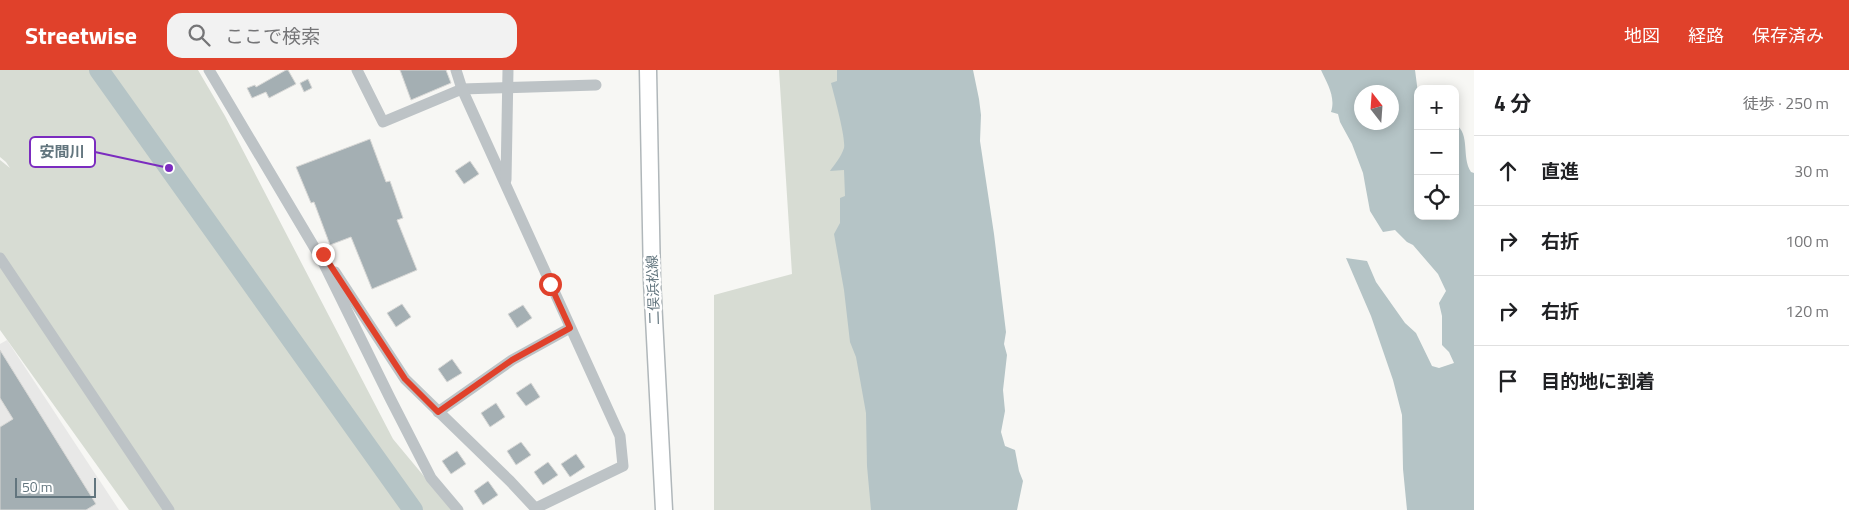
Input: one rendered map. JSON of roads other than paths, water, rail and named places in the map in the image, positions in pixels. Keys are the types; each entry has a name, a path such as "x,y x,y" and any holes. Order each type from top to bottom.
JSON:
{"main road":[{"name":"二俣浜松線","path":"648,70 652,280 664,510"}],"street":[{"path":"209,70 323,262 431,478 458,510"},
{"path":"357,70 383,122 462,88 596,85"},
{"path":"311,241 323,254 405,379 510,481 536,509 623,466 620,436 462,88 456,70"},
{"path":"506,184 508,70"},
{"path":"0,258 169,510"},
{"path":"438,412 512,360 570,328"}],"waterway":[{"path":"99,70 413,510"}],"place":[{"name":"安間川","path":"169,168"}]}
